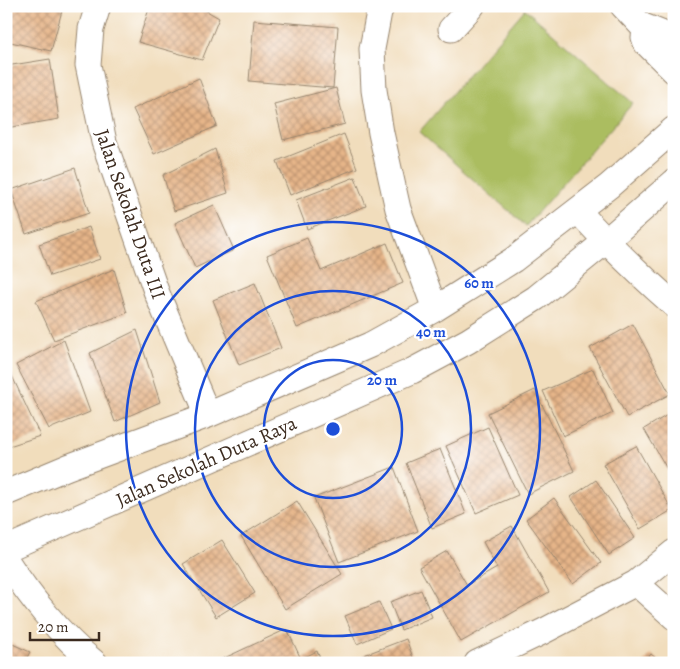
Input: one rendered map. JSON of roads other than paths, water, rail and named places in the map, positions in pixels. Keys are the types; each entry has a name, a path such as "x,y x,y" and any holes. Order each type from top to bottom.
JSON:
{"street":[{"name":"Jalan Sekolah Duta III","path":"98,6 91,29 88,65 104,142 156,291 208,415"},
{"path":"382,6 379,12 372,49 374,90 381,133 398,209 435,309"},
{"path":"451,29 472,6"},
{"path":"623,6 641,25 661,33 674,47"},
{"path":"641,25 646,44 674,71"},
{"name":"Jalan Sekolah Duta Raya","path":"6,492 208,415 370,345 435,309 513,260 578,211 674,129"},
{"name":"Jalan Sekolah Duta Raya","path":"6,549 412,371 468,341 536,298 606,242 674,182"},
{"path":"578,211 638,274 674,305"},
{"path":"478,663 636,583 674,552"},
{"path":"6,560 24,588 55,624 68,639 95,663"},
{"path":"636,583 674,617"}]}
